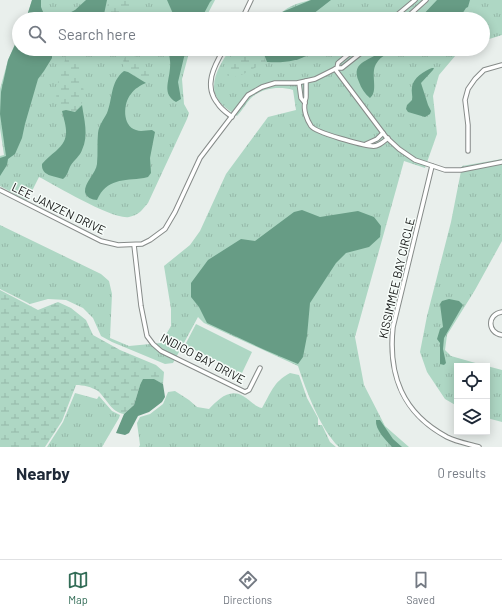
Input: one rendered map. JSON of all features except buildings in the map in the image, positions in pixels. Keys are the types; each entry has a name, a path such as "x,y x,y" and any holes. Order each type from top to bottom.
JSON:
{"street":[{"path":"245,12 251,0"},
{"path":"400,12 415,0"},
{"path":"413,12 426,0"},
{"path":"220,56 212,71 210,81 212,94 218,104 232,117"},
{"path":"347,56 338,64 336,68 383,133 399,149 416,160 445,170 461,170 502,162"},
{"name":"LEE JANZEN DRIVE","path":"0,190 100,241 118,245 142,244 165,229 176,212 200,158 248,95 262,87 274,83 299,83 315,79 336,68 342,68 357,56"},
{"path":"468,150 468,125 465,100 468,89 484,70 502,65"},
{"path":"306,81 306,117 312,128 327,135 345,139 357,144 372,146 378,145 388,138"},
{"path":"299,83 301,98 305,103"},
{"path":"366,144 377,139 383,133"},
{"name":"KISSIMMEE BAY CIRCLE","path":"432,166 393,327 391,346 392,361 399,387 412,410 428,425 448,438 479,447"},
{"name":"INDIGO BAY DRIVE","path":"134,245 141,306 147,336 153,344 161,351 245,392 249,390 260,368"},
{"path":"502,306 502,312 494,314 490,324 496,334 502,335"}],"green space":[{"path":"32,0 215,0 209,12 28,12"},
{"path":"109,0 129,0 131,12 105,12"},
{"path":"310,0 502,0 502,35 490,39 490,12 283,12 287,8"},
{"path":"12,51 12,56 188,56 182,79 184,104 189,113 148,203 138,214 129,217 121,217 110,213 84,202 39,177 27,201 0,186 0,156 4,155 0,128 0,89"},
{"path":"79,56 81,66 84,96 82,103 75,112 66,110 62,111 56,96 58,80 66,57"},
{"path":"126,56 134,56 138,59 152,75 151,81 147,83 128,72 122,71 124,64 123,60"},
{"path":"226,56 455,56 439,75 433,96 437,134 425,168 404,161 355,337 364,385 385,426 409,447 339,447 320,420 309,397 298,366 204,323 198,317 173,363 165,364 101,336 93,318 83,308 66,300 48,299 30,304 0,289 0,225 101,274 109,281 112,294 110,338 129,346 161,343 171,326 171,309 164,266 190,245 200,231 226,174 268,117 296,110 293,90 276,88 265,90 255,95 249,100 237,116 228,110 218,99 214,90 217,71"},
{"path":"232,56 264,56 266,62 242,75 228,77 227,66"},
{"path":"502,159 502,241 475,290 447,335 445,350 451,356 476,363 454,363 454,404 445,399 427,372 420,352 427,316 451,222 462,166"},
{"path":"0,290 38,310 58,302 71,308 86,320 93,335 120,350 156,365 164,372 163,384 153,379 140,385 134,405 124,414 112,408 98,391 87,386 76,385 62,421 45,447 0,447"},
{"path":"196,324 252,352 242,373 237,371 233,377 219,370 222,363 185,345"},
{"path":"490,367 502,370 502,422 490,419"},
{"path":"290,373 299,375 307,398 318,418 318,425 322,425 330,442 336,447 139,447 137,423 140,417 150,414 163,404 168,392 175,391 197,407 209,409 224,396 233,393 243,396 262,408 276,384 284,376"},
{"path":"75,393 97,399 99,396 112,411 120,415 119,418 102,447 47,447 63,422"}],"shaded area":[{"path":"32,0 41,0 43,12 28,12"},
{"path":"86,0 107,0 104,12 71,12"},
{"path":"167,0 212,0 205,12 172,12"},
{"path":"311,0 331,0 316,12 282,12"},
{"path":"437,0 470,0 468,7 463,12 426,12"},
{"path":"12,51 12,56 52,56 38,79 22,138 15,154 8,159 7,165 0,176 0,158 6,156 0,114 1,92 8,60"},
{"path":"170,56 184,56 178,82 181,99 176,102 169,95 167,87"},
{"path":"265,56 306,56 290,61 267,62"},
{"path":"373,56 383,56 374,68 374,91 370,98 362,89 357,75 357,69"},
{"path":"434,68 421,83 431,111 430,114 425,117 408,112 406,109 407,105 412,100 414,81 422,73"},
{"path":"124,71 146,83 134,90 128,98 125,114 131,128 138,131 152,130 155,132 150,158 151,173 148,177 123,180 111,184 101,193 97,200 90,198 85,192 85,189 95,171 97,164 100,125 107,113 116,80"},
{"path":"82,105 86,133 81,152 63,179 49,175 42,168 42,164 61,146 66,137 66,128 62,111 66,110 75,112"},
{"path":"302,210 320,217 358,211 374,217 381,226 380,237 369,247 346,253 336,263 310,303 307,336 303,357 298,364 207,323 199,307 191,297 191,283 208,260 241,239 255,241 294,212"},
{"path":"449,299 459,301 463,305 444,338 443,349 446,363 444,365 440,364 440,343 437,339 440,329 443,327 440,304 442,301"},
{"path":"143,379 154,379 163,384 165,397 162,402 149,412 138,416 129,433 125,435 116,433 124,414 134,405"},
{"path":"376,420 380,420 393,439 402,447 392,447 379,431"}]}
